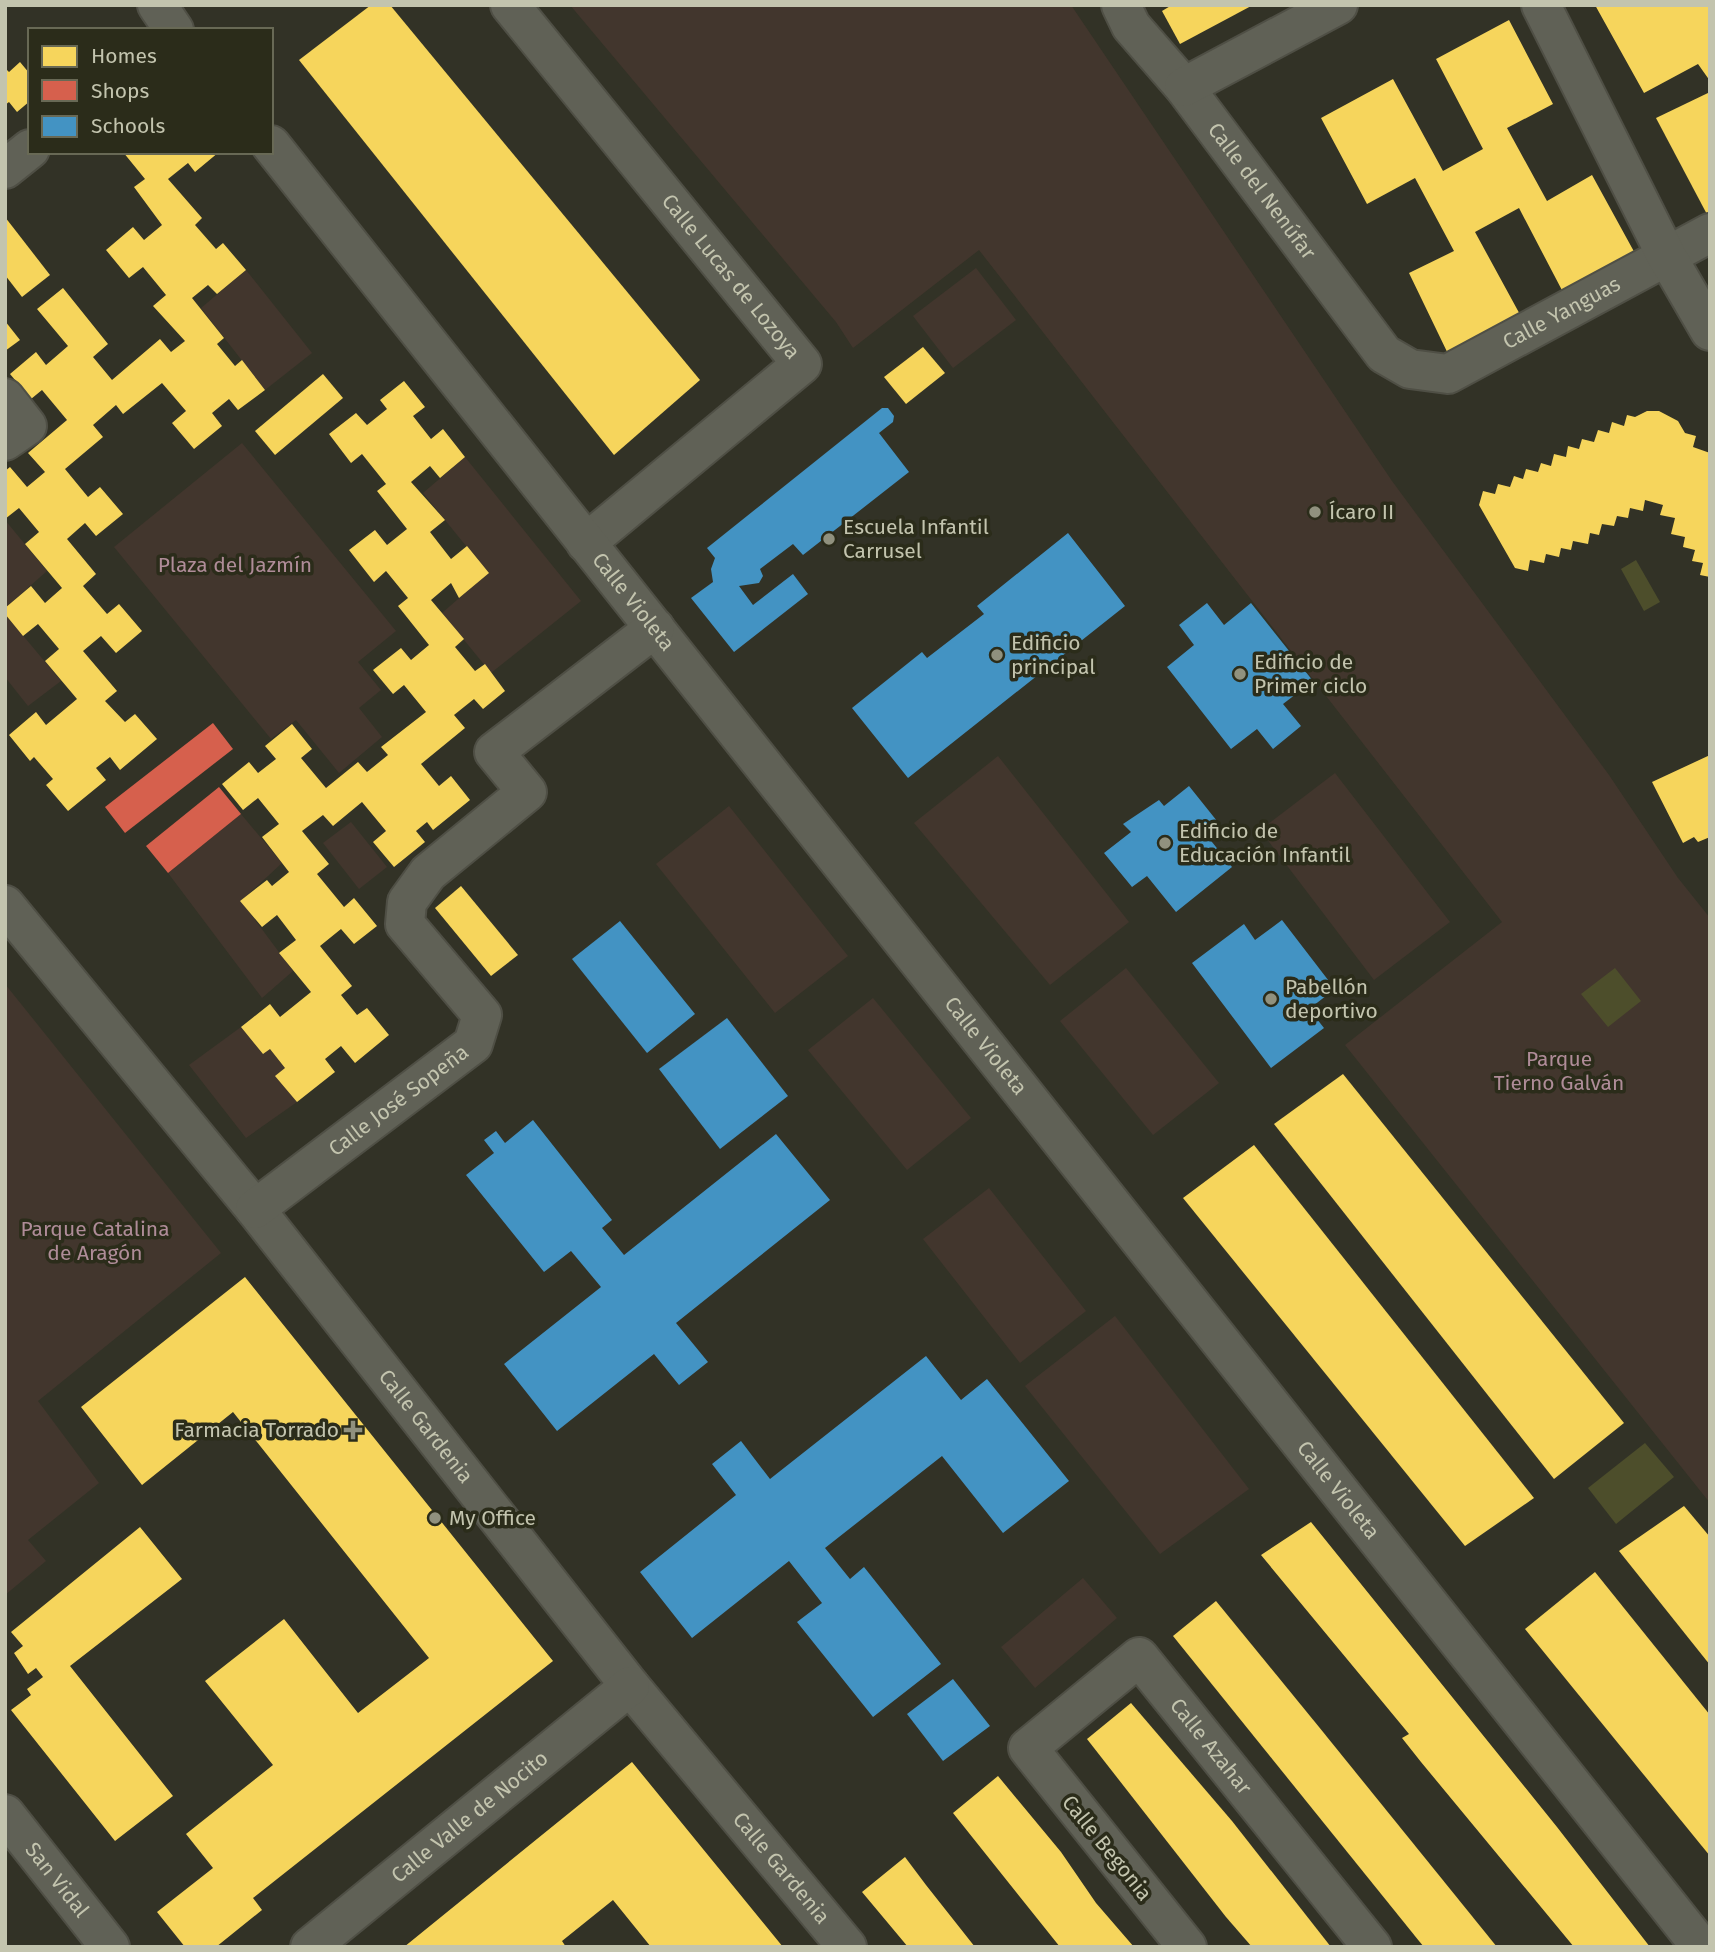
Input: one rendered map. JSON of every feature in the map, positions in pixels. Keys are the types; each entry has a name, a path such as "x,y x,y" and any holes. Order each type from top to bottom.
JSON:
{"street":[{"path":"157,5 173,28"},
{"name":"Calle Lucas de Lozoya","path":"510,5 802,364 586,543"},
{"name":"Calle del Nenúfar","path":"1121,5 1131,26 1184,87 1384,354 1410,369"},
{"path":"1184,87 1338,5"},
{"path":"1541,5 1667,255 1710,331"},
{"name":"Calle Violeta","path":"273,148 1701,1947"},
{"path":"5,169 28,151"},
{"name":"Calle Yanguas","path":"1410,369 1448,374 1710,233"},
{"path":"5,398 27,426 5,442"},
{"name":"Calle José Sopeña","path":"255,1209 473,1044 482,1015 405,924 407,902 428,873 527,792 494,751 655,628"},
{"name":"Calle Gardenia","path":"5,905 255,1209 629,1686 846,1947"},
{"name":"Calle Azahar","path":"1028,1748 1139,1657 1372,1947"},
{"name":"Calle Valle de Nocito","path":"310,1947 629,1686"},
{"name":"Calle Begonia","path":"1028,1748 1186,1947"},
{"name":"San Vidal","path":"5,1814 110,1947"}],"green space":[{"name":"Parque Tierno Galván","path":"570,5 1071,5 1392,481 1609,775 1678,878 1710,918 1710,1503 1345,1045 1502,922 979,250 853,348 836,322"},
{"path":"976,268 1016,320 953,368 913,316"},
{"path":"246,270 312,353 265,390 201,308"},
{"name":"Plaza del Jazmín","path":"242,443 396,631 358,662 381,690 359,708 382,737 339,773 296,720 271,739 114,547"},
{"path":"465,457 581,601 491,673 442,613 488,573 423,493"},
{"path":"5,520 47,571 5,608"},
{"path":"5,614 61,681 28,706 5,677"},
{"path":"998,756 1129,922 1050,985 914,823"},
{"path":"1335,773 1450,922 1374,980 1260,830"},
{"path":"729,806 848,956 775,1013 656,864"},
{"path":"241,814 282,863 241,901 293,971 262,998 168,873"},
{"path":"351,822 387,867 359,889 323,843"},
{"path":"1126,968 1219,1083 1153,1135 1060,1021"},
{"name":"Parque Catalina de Aragón","path":"5,984 221,1253 38,1401 99,1483 28,1540 46,1561 5,1595"},
{"path":"873,998 971,1118 907,1170 808,1050"},
{"path":"241,1027 263,1054 270,1049 285,1068 276,1076 297,1102 246,1138 189,1065"},
{"path":"989,1188 1086,1311 1020,1363 923,1239"},
{"path":"1115,1316 1249,1489 1160,1554 1025,1386"},
{"path":"1083,1578 1117,1618 1035,1688 1001,1647"}],"shaded area":[{"path":"1636,560 1660,602 1644,611 1621,569"},
{"path":"1615,968 1641,1001 1608,1027 1581,994"},
{"path":"1645,1443 1674,1477 1616,1524 1588,1488"}],"building: Homes":[{"path":"371,5 390,5 700,380 614,455 299,60"},
{"path":"1172,5 1253,5 1180,44 1162,11"},
{"path":"1595,5 1710,5 1710,81 1698,64 1644,93"},
{"path":"1509,20 1553,104 1507,128 1547,201 1592,175 1637,257 1565,296 1519,208 1475,232 1523,320 1451,360 1409,273 1454,251 1415,178 1367,204 1321,118 1393,79 1443,171 1483,149 1436,59"},
{"path":"20,62 28,72 28,103 17,112 9,102 5,105 5,68 9,72"},
{"path":"1710,92 1710,220 1656,118"},
{"path":"125,154 217,154 195,172 188,163 168,179 202,218 195,225 216,249 223,243 246,270 217,294 208,285 192,298 224,338 217,344 235,366 242,360 265,390 238,410 229,399 212,413 222,426 194,449 172,423 186,411 162,383 123,414 116,405 93,425 103,437 65,469 88,497 100,487 123,514 96,536 85,523 67,539 96,574 83,586 107,614 119,604 142,631 116,653 101,636 83,651 117,691 105,701 125,722 135,714 157,739 120,770 110,757 96,768 106,780 68,811 46,785 53,779 34,757 30,761 9,735 36,712 46,725 77,699 45,661 59,649 38,624 23,636 5,614 5,608 31,586 45,603 62,588 25,544 39,532 19,508 5,519 5,471 10,467 27,487 45,472 28,453 67,420 42,390 31,399 10,374 36,352 46,365 68,346 37,309 63,288 108,344 93,357 112,380 160,339 171,352 185,341 153,306 166,295 143,267 129,278 106,250 133,227 144,240 162,225 134,187 145,179"},
{"path":"5,217 50,275 22,297 5,275"},
{"path":"5,321 20,340 5,351"},
{"path":"923,347 945,373 906,404 884,377"},
{"path":"323,374 343,398 275,455 255,431"},
{"path":"404,381 425,407 413,416 431,439 443,429 465,457 440,478 430,466 411,482 445,520 430,532 451,559 467,546 489,573 459,598 451,583 431,600 464,639 455,647 475,671 485,664 505,691 483,709 474,699 454,715 465,728 421,764 439,786 451,776 470,800 433,830 427,822 416,831 425,842 394,867 373,842 386,831 362,802 333,826 323,815 302,831 329,864 317,874 344,907 354,898 377,926 354,944 341,929 320,946 352,986 341,995 357,1015 367,1008 389,1035 355,1063 341,1046 325,1059 335,1072 297,1102 275,1076 285,1068 270,1049 263,1054 241,1027 270,1004 280,1017 311,992 279,953 296,940 277,915 262,927 240,901 267,880 272,886 289,872 262,837 279,824 258,798 243,810 222,784 249,762 258,773 276,759 265,746 292,724 312,749 301,758 326,788 358,762 367,772 388,755 381,747 426,712 404,685 393,694 373,670 401,648 411,660 429,645 398,606 408,598 386,571 374,582 349,550 375,530 387,545 407,529 377,491 386,484 362,454 351,463 329,434 356,413 367,425 387,409 380,400"},
{"path":"1647,411 1659,411 1678,421 1685,433 1696,436 1693,447 1710,453 1710,577 1700,575 1703,563 1692,561 1695,550 1683,547 1685,537 1671,534 1675,518 1660,515 1663,505 1645,500 1643,511 1630,508 1628,518 1617,516 1614,526 1602,524 1599,535 1590,533 1588,544 1573,541 1571,550 1561,548 1559,557 1546,554 1544,563 1530,560 1528,571 1515,568 1479,505 1483,491 1495,494 1498,484 1510,487 1514,476 1523,479 1526,469 1538,472 1541,463 1551,466 1554,454 1566,457 1568,446 1579,449 1582,439 1594,442 1598,430 1609,433 1612,422 1624,426 1627,415 1635,417"},
{"path":"1710,755 1710,837 1698,842 1694,837 1683,843 1652,782"},
{"path":"461,886 518,955 491,976 435,908"},
{"path":"1343,1074 1624,1423 1554,1479 1274,1124"},
{"path":"1254,1145 1534,1498 1465,1546 1183,1198"},
{"path":"245,1277 553,1661 253,1898 262,1910 216,1947 185,1947 157,1912 213,1868 186,1834 273,1765 205,1681 284,1619 358,1713 429,1658 233,1412 142,1485 81,1407"},
{"path":"1684,1506 1710,1537 1710,1665 1619,1551"},
{"path":"1311,1522 1557,1827 1650,1947 1574,1947 1421,1762 1402,1738 1409,1734 1261,1555"},
{"path":"140,1527 182,1579 70,1666 173,1796 115,1841 11,1710 31,1695 27,1689 43,1677 36,1668 28,1674 14,1653 23,1646 11,1632"},
{"path":"1595,1572 1710,1715 1710,1856 1525,1629"},
{"path":"1216,1601 1497,1947 1424,1947 1419,1941 1173,1636"},
{"path":"1131,1703 1232,1821 1331,1947 1252,1947 1226,1917 1087,1739"},
{"path":"632,1762 783,1947 651,1947 613,1900 562,1941 566,1947 404,1947"},
{"path":"998,1776 1061,1852 1096,1903 1134,1947 1060,1947 953,1813"},
{"path":"905,1857 975,1947 908,1947 862,1892"}],"building: Shops":[{"path":"213,723 233,749 125,833 105,807"},
{"path":"219,787 241,814 168,873 146,846"}],"building: Schools":[{"path":"882,408 888,408 894,416 893,422 879,433 909,472 803,555 793,544 760,569 763,576 759,583 739,586 753,605 793,574 808,594 734,652 691,598 713,582 711,569 715,558 707,548"},
{"name":"Edificio principal","path":"1068,533 1125,606 908,778 852,708 922,652 927,658 984,614 977,606"},
{"name":"Edificio de Primer ciclo","path":"1207,603 1224,625 1251,603 1313,681 1283,704 1301,726 1273,749 1257,729 1231,749 1167,667 1194,645 1179,625"},
{"name":"Edificio de Educación Infantil","path":"1189,786 1217,821 1204,832 1232,867 1176,912 1147,876 1132,887 1104,853 1131,832 1123,824 1159,800 1164,806"},
{"name":"Pabellón deportivo","path":"1282,920 1335,989 1309,1009 1324,1028 1271,1068 1192,963 1244,924 1255,940"},
{"path":"620,921 695,1014 647,1053 572,959"},
{"path":"727,1018 788,1096 720,1149 659,1069"},
{"path":"533,1120 612,1220 602,1228 624,1255 776,1134 830,1200 676,1323 708,1362 679,1385 654,1354 557,1431 504,1364 601,1287 571,1251 544,1272 466,1175 494,1153 484,1140 496,1131 505,1143"},
{"path":"926,1356 961,1400 987,1379 1069,1481 1003,1533 942,1456 825,1548 850,1579 864,1567 941,1664 873,1717 797,1622 822,1603 789,1561 692,1638 640,1572 736,1495 712,1464 741,1441 770,1479"},
{"path":"953,1679 990,1726 943,1761 907,1714"}],"place":[{"name":"Ícaro II","path":"1315,512"},
{"name":"Escuela Infantil Carrusel","path":"829,539"},
{"name":"Edificio principal","path":"997,655"},
{"name":"Edificio de Primer ciclo","path":"1240,674"},
{"name":"Edificio de Educación Infantil","path":"1165,843"},
{"name":"Pabellón deportivo","path":"1271,999"},
{"name":"Farmacia Torrado","path":"353,1430"},
{"name":"My Office","path":"435,1518"}]}
